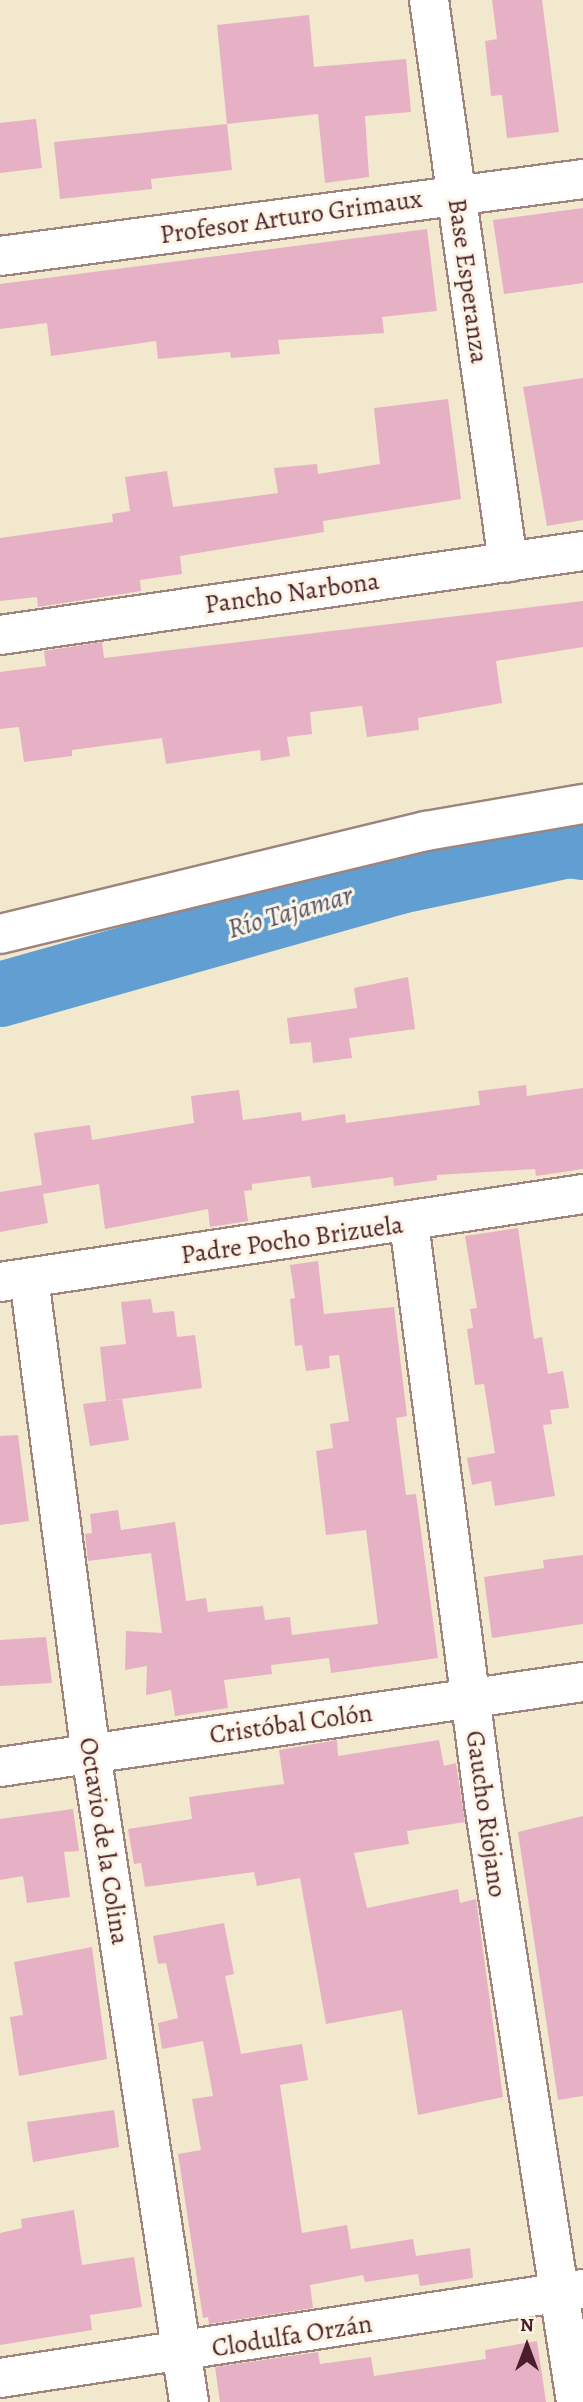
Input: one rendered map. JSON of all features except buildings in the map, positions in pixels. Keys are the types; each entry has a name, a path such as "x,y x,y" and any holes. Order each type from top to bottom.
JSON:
{"street":[{"name":"Base Esperanza","path":"429,0 508,562"},
{"name":"Profesor Arturo Grimaux","path":"0,256 583,179"},
{"name":"Pancho Narbona","path":"0,635 583,551"},
{"path":"0,934 426,831 583,804"},
{"name":"Padre Pocho Brizuela","path":"14,1280 409,1223 583,1194"},
{"name":"Gaucho Riojano","path":"409,1223 469,1698 571,2290 576,2402"},
{"name":"Octavio de la Colina","path":"14,1280 91,1753 189,2402"},
{"name":"Cristóbal Colón","path":"0,1767 583,1682"},
{"name":"Clodulfa Orzán","path":"0,2378 182,2353 571,2290"}],"waterway":[{"name":"Río Tajamar","path":"0,994 399,881 569,845 583,847"}]}
